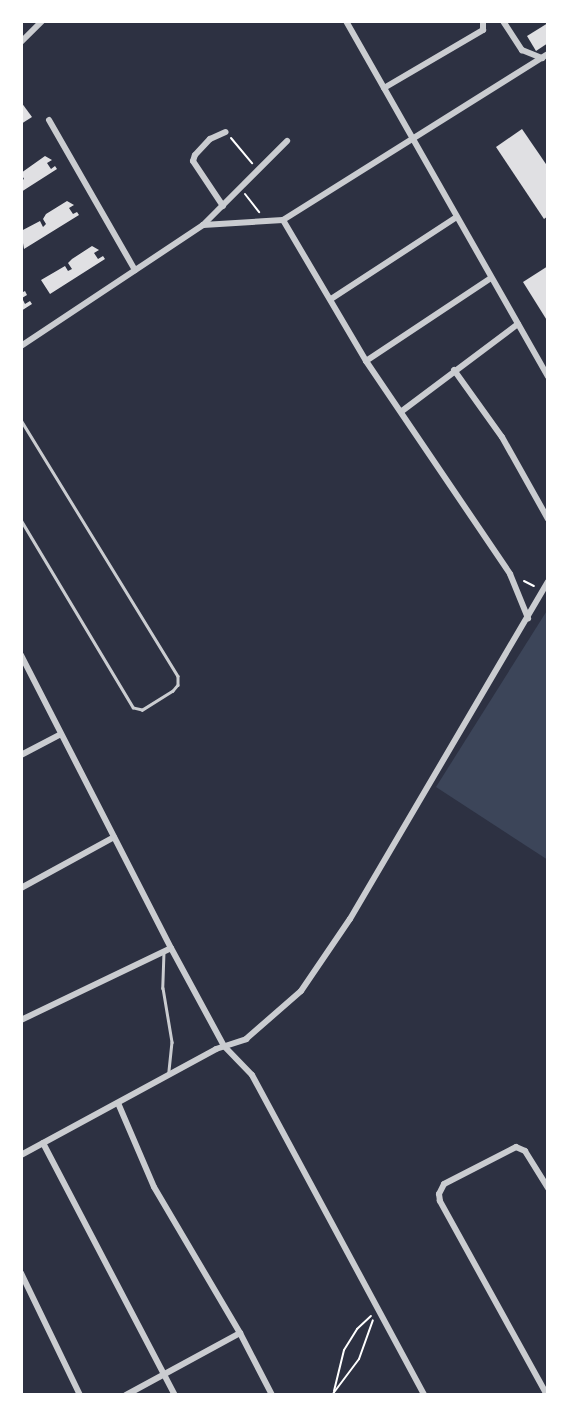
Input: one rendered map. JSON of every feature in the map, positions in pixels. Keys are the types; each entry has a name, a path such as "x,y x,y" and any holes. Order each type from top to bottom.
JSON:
{"street":[{"path":"346,21 548,377"},
{"path":"384,88 484,30 484,21"},
{"path":"503,21 522,50 545,56"},
{"path":"21,42 42,22"},
{"path":"203,225 283,220 545,56"},
{"path":"49,120 135,270"},
{"path":"223,205 193,161 210,139 226,132"},
{"path":"21,346 203,225 287,141"},
{"path":"331,299 457,217"},
{"path":"283,220 366,361 510,574 528,618"},
{"path":"366,361 491,278"},
{"path":"402,411 518,324"},
{"path":"454,370 502,437 548,519"},
{"path":"21,1155 224,1046 237,1044 256,1033 287,1006 314,974 548,582"},
{"path":"21,655 114,837 167,950 224,1046 253,1075 307,1174 376,1311 424,1395"},
{"path":"21,755 61,734"},
{"path":"21,888 114,837"},
{"path":"21,1020 167,950"},
{"path":"118,1104 154,1187 240,1332 272,1395"},
{"path":"43,1143 175,1395"},
{"path":"547,1395 440,1201 439,1194 444,1184 516,1147 525,1151 548,1188"},
{"path":"21,1273 80,1395"},
{"path":"126,1395 240,1332"}],"lane":[{"path":"21,420 178,676 178,685 173,691 142,710 133,708 21,521"},
{"path":"167,950 163,988 172,1041 169,1075"}],"path":[{"path":"226,132 257,170"},
{"path":"240,188 262,216"},
{"path":"510,574 543,591"},
{"path":"333,1393 359,1359 376,1311"},
{"path":"333,1393 344,1350 357,1329 376,1311"}],"shaded area":[{"path":"548,609 548,860 436,787"}],"building":[{"path":"548,23 548,43 536,51 527,36"},
{"path":"21,102 32,117 21,124"},
{"path":"522,129 548,167 548,216 544,219 496,147"},
{"path":"45,156 52,160 47,163 51,169 55,166 57,169 21,192 21,181 24,179 21,173"},
{"path":"67,201 74,205 69,208 73,214 77,212 79,215 24,249 21,231 40,221 43,227 46,224 43,219 46,214"},
{"path":"92,246 99,250 94,253 98,259 103,256 105,259 50,294 41,280 65,266 68,271 72,269 68,263"},
{"path":"548,266 548,322 523,282"},
{"path":"25,291 27,295 22,298 25,304 30,301 32,304 21,311 21,293"}]}
